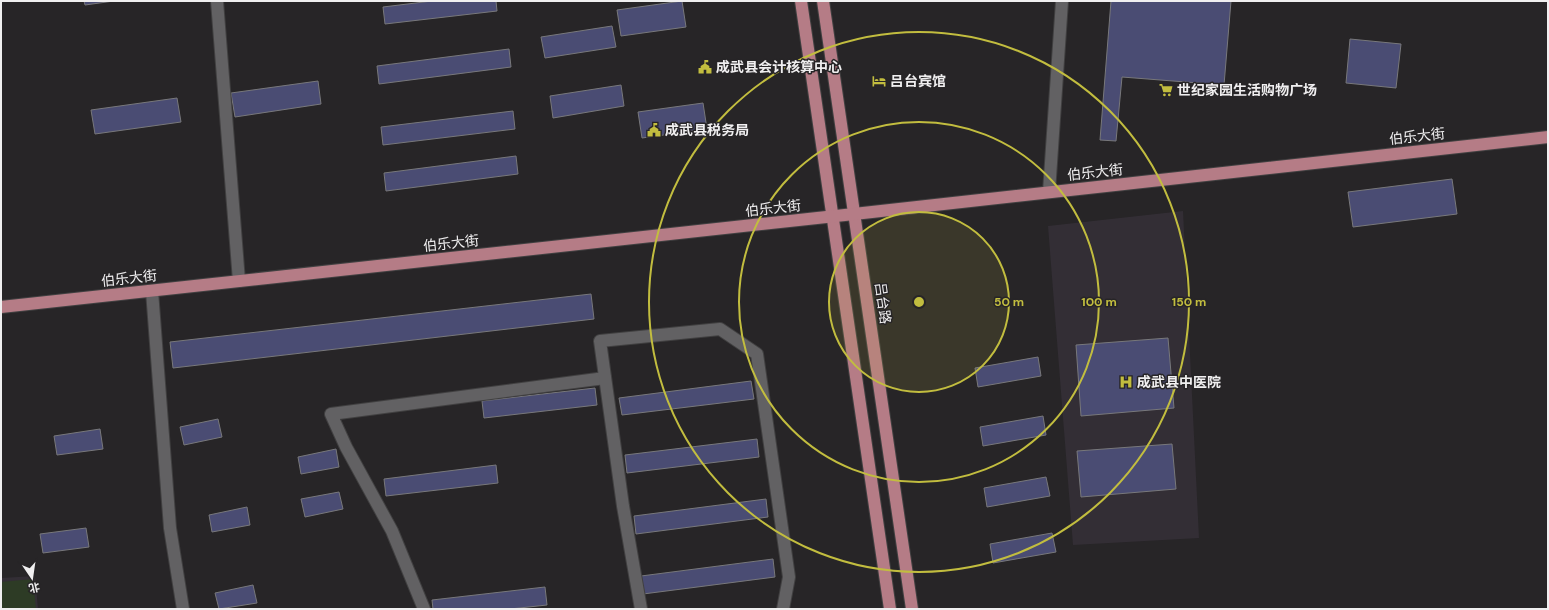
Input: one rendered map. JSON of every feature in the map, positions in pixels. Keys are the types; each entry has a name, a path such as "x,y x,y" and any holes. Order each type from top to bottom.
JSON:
{"main road":[{"path":"801,1 890,609"},
{"name":"吕台路","path":"823,1 912,609"},
{"name":"伯乐大街","path":"1,307 1548,137"}],"street":[{"path":"217,1 239,281"},
{"path":"1049,192 1062,1"},
{"path":"152,291 170,528 183,609"},
{"path":"641,609 623,506 600,341 720,329 757,354 789,577 783,609"},
{"path":"424,609 392,531 346,447 331,414 605,378"}],"shaded area":[{"name":"成武县中医院","path":"1183,211 1199,538 1073,545 1048,226"},
{"path":"35,576 38,609 1,609 1,578"}],"green space":[{"path":"33,579 36,609 1,609 1,582"}],"building":[{"path":"84,1 114,1 85,5"},
{"path":"432,1 496,1 497,11 385,24 383,7"},
{"path":"682,1 686,27 621,36 617,10"},
{"path":"1111,1 1231,1 1224,85 1122,77 1116,141 1100,140"},
{"path":"612,26 616,47 545,58 541,37"},
{"path":"1350,39 1401,44 1396,88 1346,83"},
{"path":"509,49 511,67 379,84 377,66"},
{"path":"318,81 321,104 235,117 231,93"},
{"path":"621,85 624,106 553,118 550,96"},
{"path":"177,98 181,122 95,134 91,110"},
{"path":"703,103 707,129 642,138 638,112"},
{"path":"513,111 515,129 383,145 381,127"},
{"path":"516,156 518,174 386,191 384,173"},
{"path":"1452,179 1457,214 1353,227 1348,192"},
{"path":"591,294 594,319 173,368 170,342"},
{"path":"1168,338 1174,408 1081,416 1076,345"},
{"path":"1038,357 1041,376 978,387 975,368"},
{"path":"751,381 754,399 622,415 619,398"},
{"path":"595,388 597,405 484,418 482,401"},
{"path":"1043,416 1046,435 983,446 980,427"},
{"path":"218,419 222,437 184,445 180,427"},
{"path":"100,429 103,449 57,455 54,436"},
{"path":"757,439 759,457 627,473 625,455"},
{"path":"1172,444 1176,489 1081,497 1077,451"},
{"path":"336,449 339,467 301,474 298,457"},
{"path":"496,465 498,483 386,496 384,479"},
{"path":"1046,477 1050,496 987,507 984,488"},
{"path":"339,492 343,509 305,517 301,499"},
{"path":"766,499 768,517 636,534 634,516"},
{"path":"247,507 250,525 212,532 209,515"},
{"path":"86,528 89,547 43,553 40,534"},
{"path":"1052,533 1056,552 993,563 990,544"},
{"path":"773,559 775,577 643,594 641,576"},
{"path":"253,585 257,603 219,609 215,593"},
{"path":"545,587 547,605 510,609 433,609 432,600"}],"place":[{"name":"成武县会计核算中心","path":"705,67"},
{"name":"吕台宾馆","path":"879,81"},
{"name":"世纪家园生活购物广场","path":"1166,90"},
{"name":"成武县税务局","path":"654,130"},
{"name":"成武县中医院","path":"1126,382"}]}
